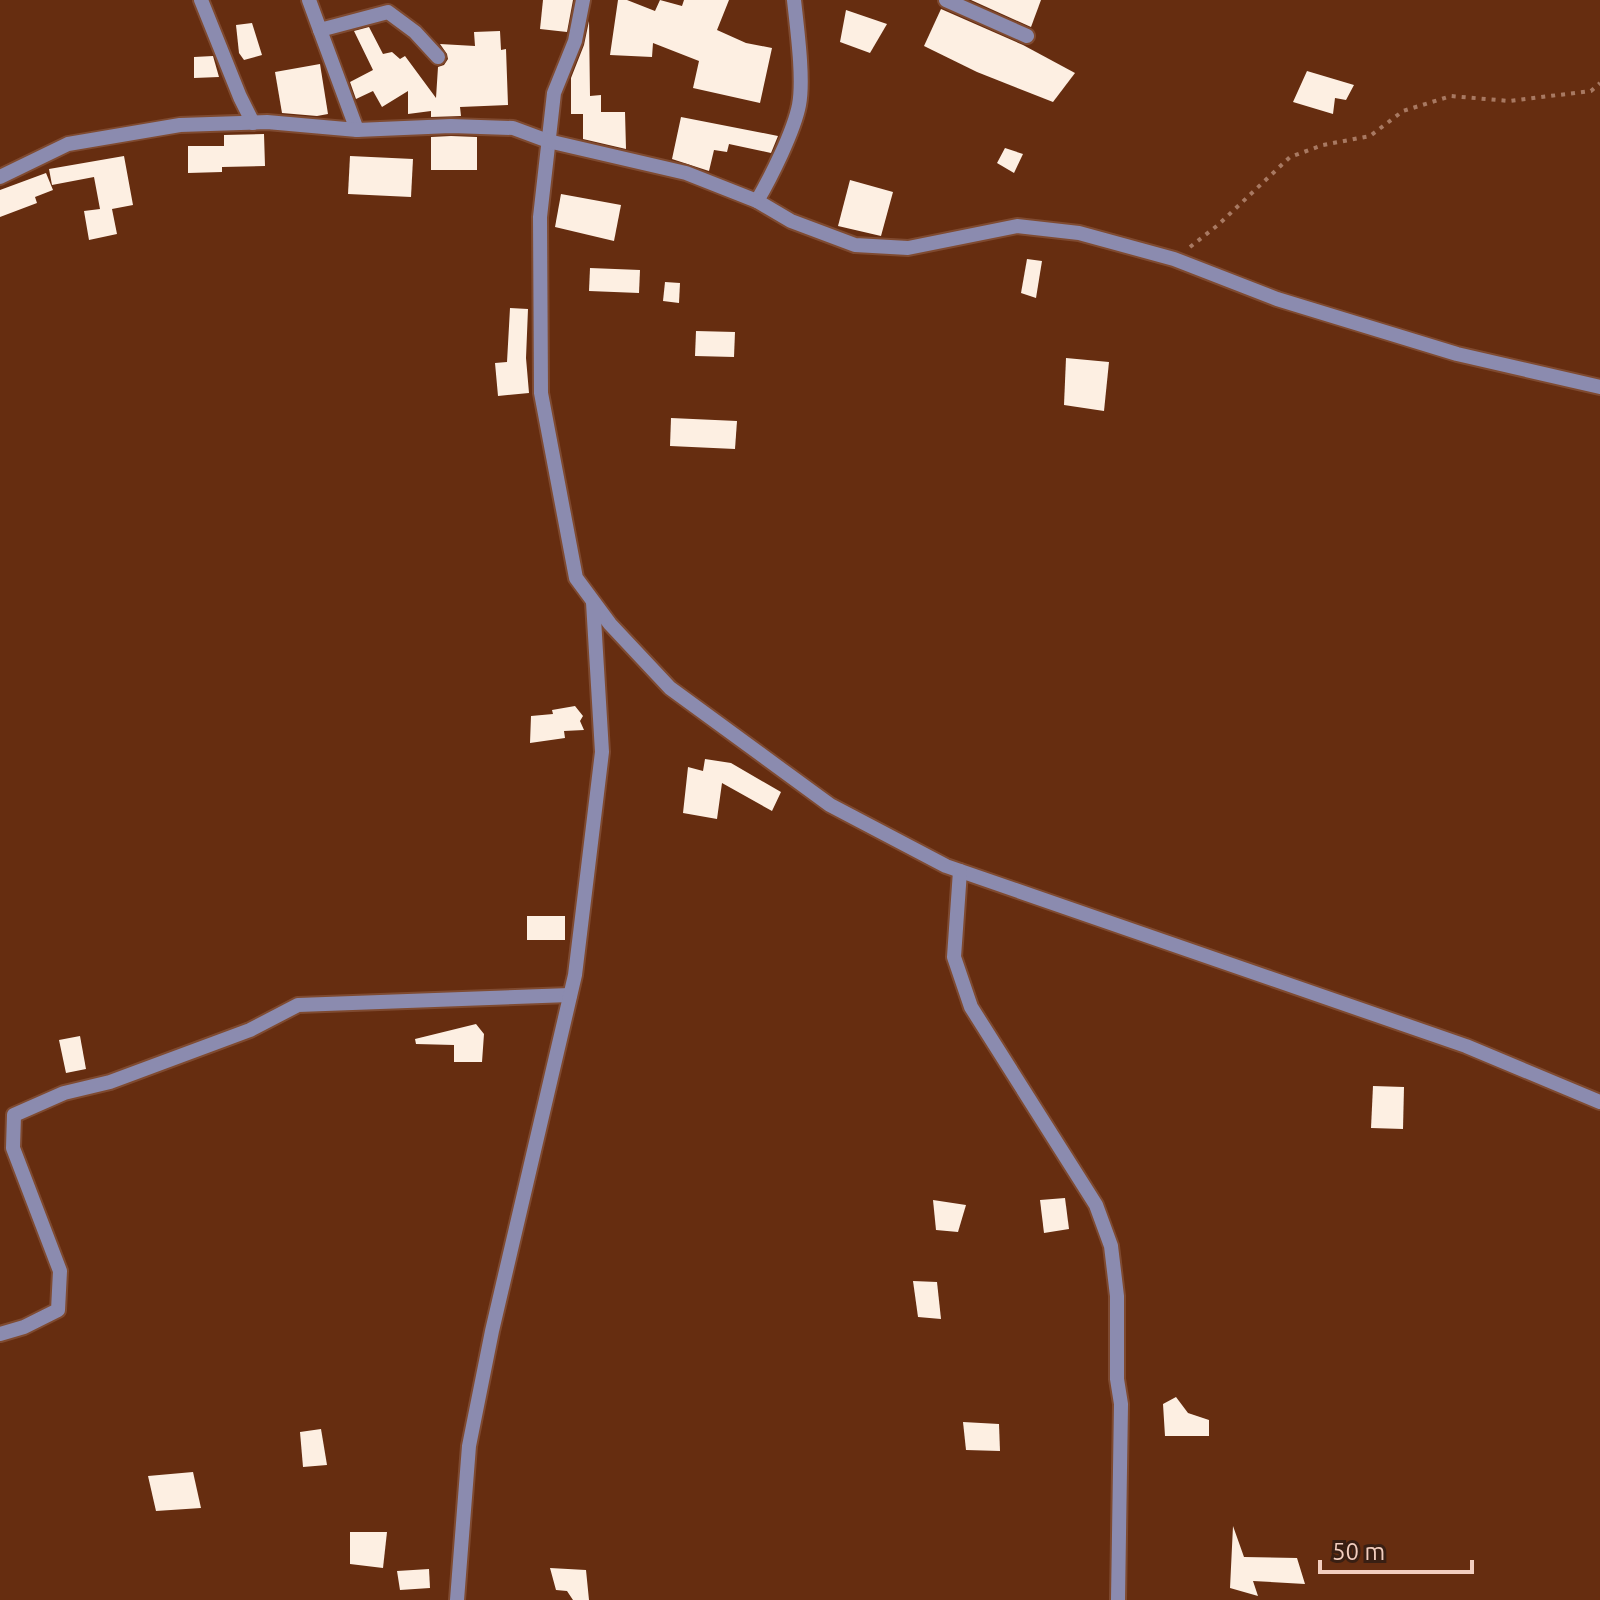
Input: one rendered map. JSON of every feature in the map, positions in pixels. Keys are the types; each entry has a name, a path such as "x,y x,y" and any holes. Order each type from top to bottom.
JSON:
{"street":[{"path":"201,0 253,123"},
{"path":"309,0 357,130"},
{"path":"583,0 575,41 554,93 548,141 540,217 541,393 576,578 610,624 670,688 830,805 946,866 1466,1046 1600,1102"},
{"path":"757,201 771,177 799,104 799,45 794,0"},
{"path":"946,0 1027,36"},
{"path":"320,30 388,12 415,32 438,57"},
{"path":"0,177 68,144 180,125 253,123 357,130 451,126 513,128 548,141 686,173 757,201 791,221 855,245 908,248 1017,226 1079,233 1174,259 1277,299 1457,354 1600,387"},
{"path":"457,1600 469,1446 492,1331 575,975 602,752 593,602"},
{"path":"960,871 954,957 971,1007 1096,1205 1111,1246 1117,1296 1117,1379 1121,1404 1118,1600"},
{"path":"0,1334 24,1327 58,1310 60,1271 13,1148 14,1115 64,1093 110,1082 250,1030 298,1005 570,995"}],"path":[{"path":"1174,259 1218,225 1290,157 1323,145 1370,136 1403,111 1451,96 1509,101 1591,91 1600,83"}],"building":[{"path":"543,0 573,0 567,32 540,29"},
{"path":"618,0 627,0 655,11 660,0 682,6 684,0 729,0 717,30 746,43 772,48 760,103 693,88 699,61 653,43 652,57 610,55"},
{"path":"971,0 1041,0 1031,27"},
{"path":"941,9 1023,45 1075,73 1053,102 977,72 924,46"},
{"path":"846,10 887,24 870,53 840,42"},
{"path":"589,21 590,96 601,95 601,112 625,112 626,149 583,139 583,114 571,114 571,78 584,45"},
{"path":"252,23 262,55 244,60 239,53 236,25"},
{"path":"369,27 383,54 392,52 400,59 405,56 436,98 438,67 448,59 440,44 475,46 474,32 500,31 501,50 506,49 508,105 460,107 461,116 431,117 431,111 408,114 408,91 382,107 373,91 356,99 350,82 373,70 354,31"},
{"path":"213,56 219,77 194,78 194,57"},
{"path":"320,64 328,114 282,113 275,72"},
{"path":"1307,71 1354,85 1346,100 1335,98 1333,114 1293,102"},
{"path":"681,117 778,136 771,153 729,144 727,152 714,150 709,171 672,159"},
{"path":"264,134 265,166 222,167 222,172 188,173 188,146 224,146 224,135"},
{"path":"431,137 477,137 477,170 431,170"},
{"path":"1005,148 1023,154 1014,173 997,163"},
{"path":"124,156 133,205 112,209 117,234 89,240 84,211 100,209 94,177 52,185 49,169"},
{"path":"350,156 413,159 411,197 348,194"},
{"path":"46,173 53,190 35,197 37,203 0,217 0,190"},
{"path":"850,180 893,192 881,236 838,226"},
{"path":"561,194 621,205 614,241 555,227"},
{"path":"1027,259 1042,261 1036,298 1021,293"},
{"path":"590,268 640,270 639,293 589,291"},
{"path":"665,282 680,283 679,303 663,301"},
{"path":"510,308 528,309 526,358 529,393 498,396 495,363 507,362"},
{"path":"696,331 735,332 734,357 695,356"},
{"path":"1066,358 1109,362 1104,411 1064,405"},
{"path":"671,418 737,421 735,449 670,446"},
{"path":"575,706 583,716 580,721 584,730 564,731 565,738 530,743 531,716 553,714 552,710"},
{"path":"705,759 731,763 781,792 772,811 722,783 717,819 683,813 688,767 703,771"},
{"path":"527,916 565,916 565,940 527,940"},
{"path":"476,1024 484,1034 482,1062 454,1062 454,1045 416,1044 415,1039"},
{"path":"80,1036 86,1069 66,1073 59,1040"},
{"path":"1373,1086 1404,1087 1403,1129 1371,1128"},
{"path":"1065,1198 1069,1229 1044,1233 1040,1200"},
{"path":"933,1200 966,1205 958,1232 936,1230"},
{"path":"913,1281 937,1282 941,1319 918,1317"},
{"path":"1176,1397 1188,1413 1209,1420 1209,1436 1165,1436 1163,1404"},
{"path":"963,1422 999,1424 1000,1451 966,1450"},
{"path":"321,1429 327,1465 303,1467 300,1432"},
{"path":"193,1472 201,1508 156,1511 148,1476"},
{"path":"1233,1526 1244,1557 1297,1558 1305,1584 1253,1581 1258,1596 1230,1588"},
{"path":"350,1532 387,1532 383,1568 350,1564"},
{"path":"550,1568 586,1570 589,1600 573,1600 567,1591 556,1590"},
{"path":"429,1569 430,1588 400,1590 397,1571"}]}
